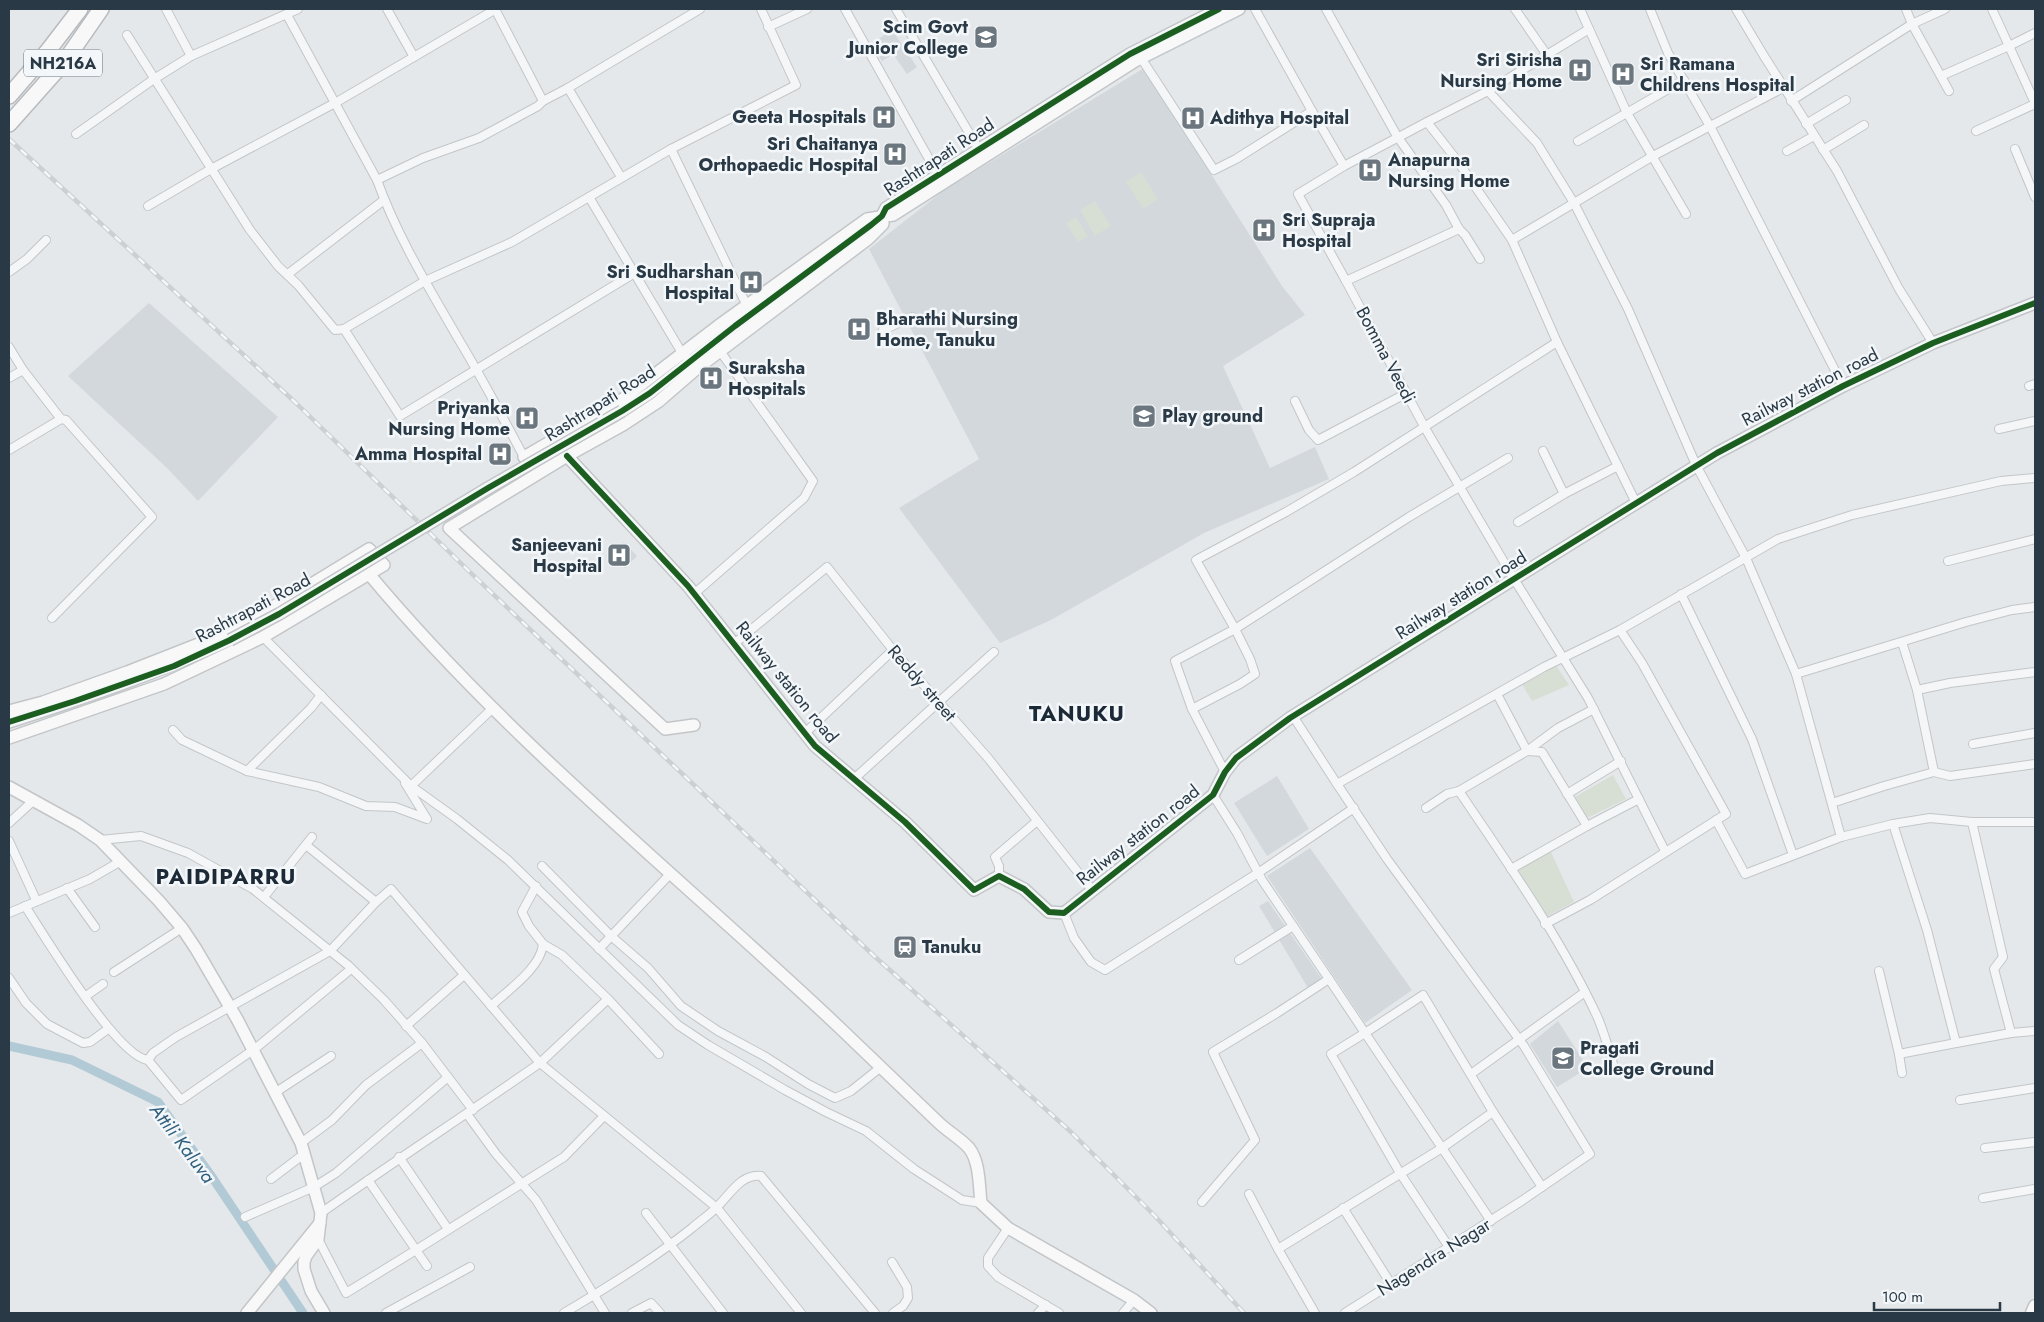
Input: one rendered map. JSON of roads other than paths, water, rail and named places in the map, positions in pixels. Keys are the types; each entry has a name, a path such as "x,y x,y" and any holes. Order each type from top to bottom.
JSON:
{"highway":[{"name":"NH216A","path":"9,96 47,52 80,9"},
{"name":"NH216A","path":"9,124 65,61 100,9"}],"main road":[{"path":"2032,1313 2035,1306"}],"street":[{"path":"166,9 191,56"},
{"path":"76,134 154,79 191,56 298,9"},
{"path":"387,9 414,57"},
{"path":"148,206 211,169 335,102 496,9 543,101"},
{"path":"377,180 423,158 479,138 538,106 543,101 700,9"},
{"path":"127,35 250,230 278,266 288,274 335,330 344,329 425,281 512,242 621,176 796,85 761,9"},
{"path":"768,27 807,9"},
{"path":"845,9 938,175"},
{"path":"896,9 978,148"},
{"name":"Rashtrapati Road","path":"882,216 886,208 978,148 1130,54 1219,9"},
{"name":"Rashtrapati Road","path":"9,722 174,666 280,614 488,488 650,393 687,356 882,216 893,214 996,147 1141,58 1239,9"},
{"path":"1255,9 1344,166 1397,136 1488,91 1589,29"},
{"path":"1326,9 1397,136 1446,205 1459,229 1465,234 1480,259"},
{"path":"1515,9 1547,55"},
{"path":"1580,9 1627,112 1686,214"},
{"path":"1650,9 1668,53 1709,125 1843,386"},
{"path":"1736,9 1783,88 1837,171 1899,289 1933,343"},
{"path":"1906,9 1912,24 1949,91"},
{"path":"1792,101 1912,24 1945,9"},
{"path":"1976,131 2035,103 1992,9"},
{"path":"287,14 377,180 384,200 425,281 524,457 620,401 687,356 633,274 589,197"},
{"path":"1941,76 2035,33"},
{"path":"1141,58 1214,170 1236,159 1312,111"},
{"path":"1578,141 1684,80"},
{"path":"568,88 621,176"},
{"path":"1512,240 1653,156 1709,125 1783,88"},
{"path":"1488,91 1537,143 1574,203 1628,309 1696,465 1746,558 1796,674 1841,837"},
{"path":"1806,124 1846,100"},
{"path":"1427,122 1456,159 1512,240 1557,342 1636,503"},
{"path":"1823,150 1864,125"},
{"path":"1787,151 1814,136"},
{"path":"671,149 749,310"},
{"path":"2015,149 2035,197"},
{"name":"Bomma Veedi","path":"1344,166 1298,194 1425,428 1460,487"},
{"path":"288,274 384,200"},
{"path":"694,725 665,728 449,528 567,456 623,425 658,402 720,351 868,239 884,224 882,216"},
{"path":"1346,281 1459,229"},
{"path":"9,272 46,240"},
{"path":"344,329 400,416 633,274"},
{"name":"Railway station road","path":"1064,913 1213,795 1224,772 1236,758 1294,716 1717,452 1843,386 1933,343 2035,303"},
{"path":"884,330 912,317"},
{"path":"1192,709 1255,674 1250,659 1235,629 1196,560 1286,512 1425,428 1557,342"},
{"path":"9,347 23,370 60,419"},
{"path":"695,594 804,498 813,481 720,351"},
{"path":"9,378 23,370"},
{"path":"1295,401 1309,430 1318,440 1407,393"},
{"path":"9,450 60,419 66,420 152,517 52,618"},
{"path":"1999,429 2035,420"},
{"path":"1543,451 1564,494"},
{"name":"Railway station road","path":"567,456 695,594 816,746 905,822 974,890 999,876"},
{"path":"1224,772 1192,709 1175,662 1235,629 1409,517 1508,458"},
{"path":"1518,522 1564,494 1618,466"},
{"path":"1337,784 1497,694 1620,630 1778,539 1852,515 2001,481 2035,478"},
{"path":"1460,487 1594,709 1665,851"},
{"path":"1948,561 2035,539"},
{"path":"9,711 43,702 206,641 284,601 370,549 384,565 298,618 263,637 164,684 93,707 9,738"},
{"name":"Reddy street","path":"735,643 827,567 892,650 988,758 1092,890"},
{"path":"369,574 413,627 493,708 805,995 941,1125 970,1148 977,1169 981,1204"},
{"path":"1681,594 1752,739 1793,855"},
{"path":"284,601 298,618"},
{"path":"1796,674 2003,612 2035,607"},
{"path":"1545,924 1590,900 1726,814 1642,663 1620,630"},
{"path":"263,637 412,786 501,854 678,1025 708,1045 826,1112 866,1131 914,1169 962,1200 981,1204 1008,1228 1134,1300 1151,1313"},
{"path":"1902,642 1918,690 1934,772"},
{"path":"805,733 892,650"},
{"path":"855,778 994,652"},
{"path":"1918,690 1950,683 2035,672"},
{"path":"1497,694 1527,751"},
{"path":"247,771 311,708 321,695"},
{"path":"412,786 493,708"},
{"path":"1426,808 1447,794 1460,791 1527,751 1558,728 1594,709"},
{"path":"1294,716 1387,859 1519,1039"},
{"path":"173,730 182,740 247,771 319,787 366,806 395,807 427,819 399,773"},
{"path":"1973,744 2035,733"},
{"path":"1527,751 1542,752 1587,826"},
{"path":"1567,794 1621,762"},
{"path":"1832,803 1934,772 1950,776 2035,764"},
{"path":"9,787 78,825 100,840 182,928 230,1007 276,1092 303,1148 321,1218 318,1239 306,1256 304,1269 311,1291 324,1313"},
{"path":"1460,791 1511,869 1585,992 1597,1018 1614,1066"},
{"path":"1213,795 1237,833 1258,872 1293,926 1491,1221"},
{"path":"1511,869 1639,799"},
{"path":"9,823 34,800"},
{"path":"1037,821 995,857 999,866 999,876 1024,889 1049,912 1064,913 1074,938 1091,962 1106,970 1354,808"},
{"path":"1716,820 1745,874 1841,837 1893,824 1930,818 1972,822 2035,822"},
{"path":"1972,822 2004,957 1994,969 2011,1033"},
{"path":"1893,824 1927,930 1956,1042"},
{"path":"100,840 141,836 188,853 253,888 351,969 422,1043 448,1077 496,1154 536,1200 605,1313"},
{"path":"264,897 312,837"},
{"path":"9,841 36,900"},
{"path":"306,845 376,902"},
{"path":"9,913 36,900 90,879 121,861"},
{"path":"542,866 611,936 648,968 681,1006 718,1031 835,1098 851,1091 881,1067"},
{"path":"599,949 671,873"},
{"path":"536,886 522,912 529,926 543,944 562,954 608,999 659,1054"},
{"path":"67,888 95,927"},
{"path":"148,1060 153,1053 176,1036 330,951 376,902 391,889 540,1063 717,1208 801,1313"},
{"path":"25,906 108,1029 132,1053 141,1059 148,1060 182,1100 253,1049 351,969"},
{"path":"1239,960 1293,926"},
{"path":"114,972 182,928"},
{"path":"491,1006 530,970 542,952 543,944"},
{"path":"1879,972 1902,1073"},
{"path":"406,1026 464,974"},
{"path":"9,978 26,1003 46,1024 83,1044 90,1042 108,1029"},
{"path":"1202,1202 1255,1140 1212,1052 1329,979"},
{"path":"86,996 103,984"},
{"path":"1471,1074 1585,992"},
{"path":"1449,1247 1400,1173 1331,1054 1424,995 1493,1112 1542,1187"},
{"path":"249,1310 321,1218 399,1157 470,1112 540,1063 608,999"},
{"path":"1899,1054 1956,1042 2035,1031"},
{"name":"Nagendra Nagar","path":"1346,1313 1491,1221 1590,1154 1519,1039"},
{"path":"271,1179 366,1085 422,1043"},
{"path":"276,1092 331,1056"},
{"path":"245,1217 314,1187 336,1173 448,1077"},
{"path":"1960,1100 2035,1088"},
{"path":"1278,1249 1442,1148 1493,1112"},
{"path":"318,1239 346,1293 564,1157 604,1116"},
{"path":"1985,1148 2035,1142"},
{"path":"399,1157 448,1229"},
{"path":"564,1313 575,1310 594,1295 671,1246 717,1208 745,1178 753,1175 761,1176 874,1313"},
{"path":"368,1180 427,1266"},
{"path":"1982,1198 2035,1189"},
{"path":"1249,1194 1315,1313"},
{"path":"1343,1208 1391,1284"},
{"path":"646,1213 723,1313"},
{"path":"1008,1228 988,1258 988,1266 998,1276 1059,1313"},
{"path":"892,1262 907,1288 908,1298 903,1306 893,1313"},
{"path":"386,1313 470,1267"},
{"path":"1123,1313 1134,1300"},
{"path":"632,1313 650,1303 655,1305 660,1313"},
{"path":"1038,1313 1046,1305"}],"waterway":[{"name":"Attili Kaluva","path":"9,1046 72,1060 158,1102 212,1177 303,1313"}],"railway":[{"path":"9,139 296,403 474,576 873,955 1070,1131 1154,1215 1244,1313"}],"place":[{"name":"Scim Govt Junior College","path":"986,37"},
{"name":"Sri Sirisha Nursing Home","path":"1580,70"},
{"name":"Sri Ramana Childrens Hospital","path":"1623,74"},
{"name":"Geeta Hospitals","path":"884,117"},
{"name":"Adithya Hospital","path":"1193,118"},
{"name":"Sri Chaitanya Orthopaedic Hospital","path":"895,154"},
{"name":"Anapurna Nursing Home","path":"1370,170"},
{"name":"Sri Supraja Hospital","path":"1264,230"},
{"name":"Sri Sudharshan Hospital","path":"751,282"},
{"name":"Bharathi Nursing Home, Tanuku","path":"859,329"},
{"name":"Suraksha Hospitals","path":"711,378"},
{"name":"Play ground","path":"1144,416"},
{"name":"Priyanka Nursing Home","path":"527,418"},
{"name":"Amma Hospital","path":"500,454"},
{"name":"Sanjeevani Hospital","path":"619,555"},
{"name":"Tanuku","path":"905,947"},
{"name":"Pragati College Ground","path":"1563,1058"}],"district":[{"name":"TANUKU","path":"1077,713"},
{"name":"PAIDIPARRU","path":"226,876"}]}
